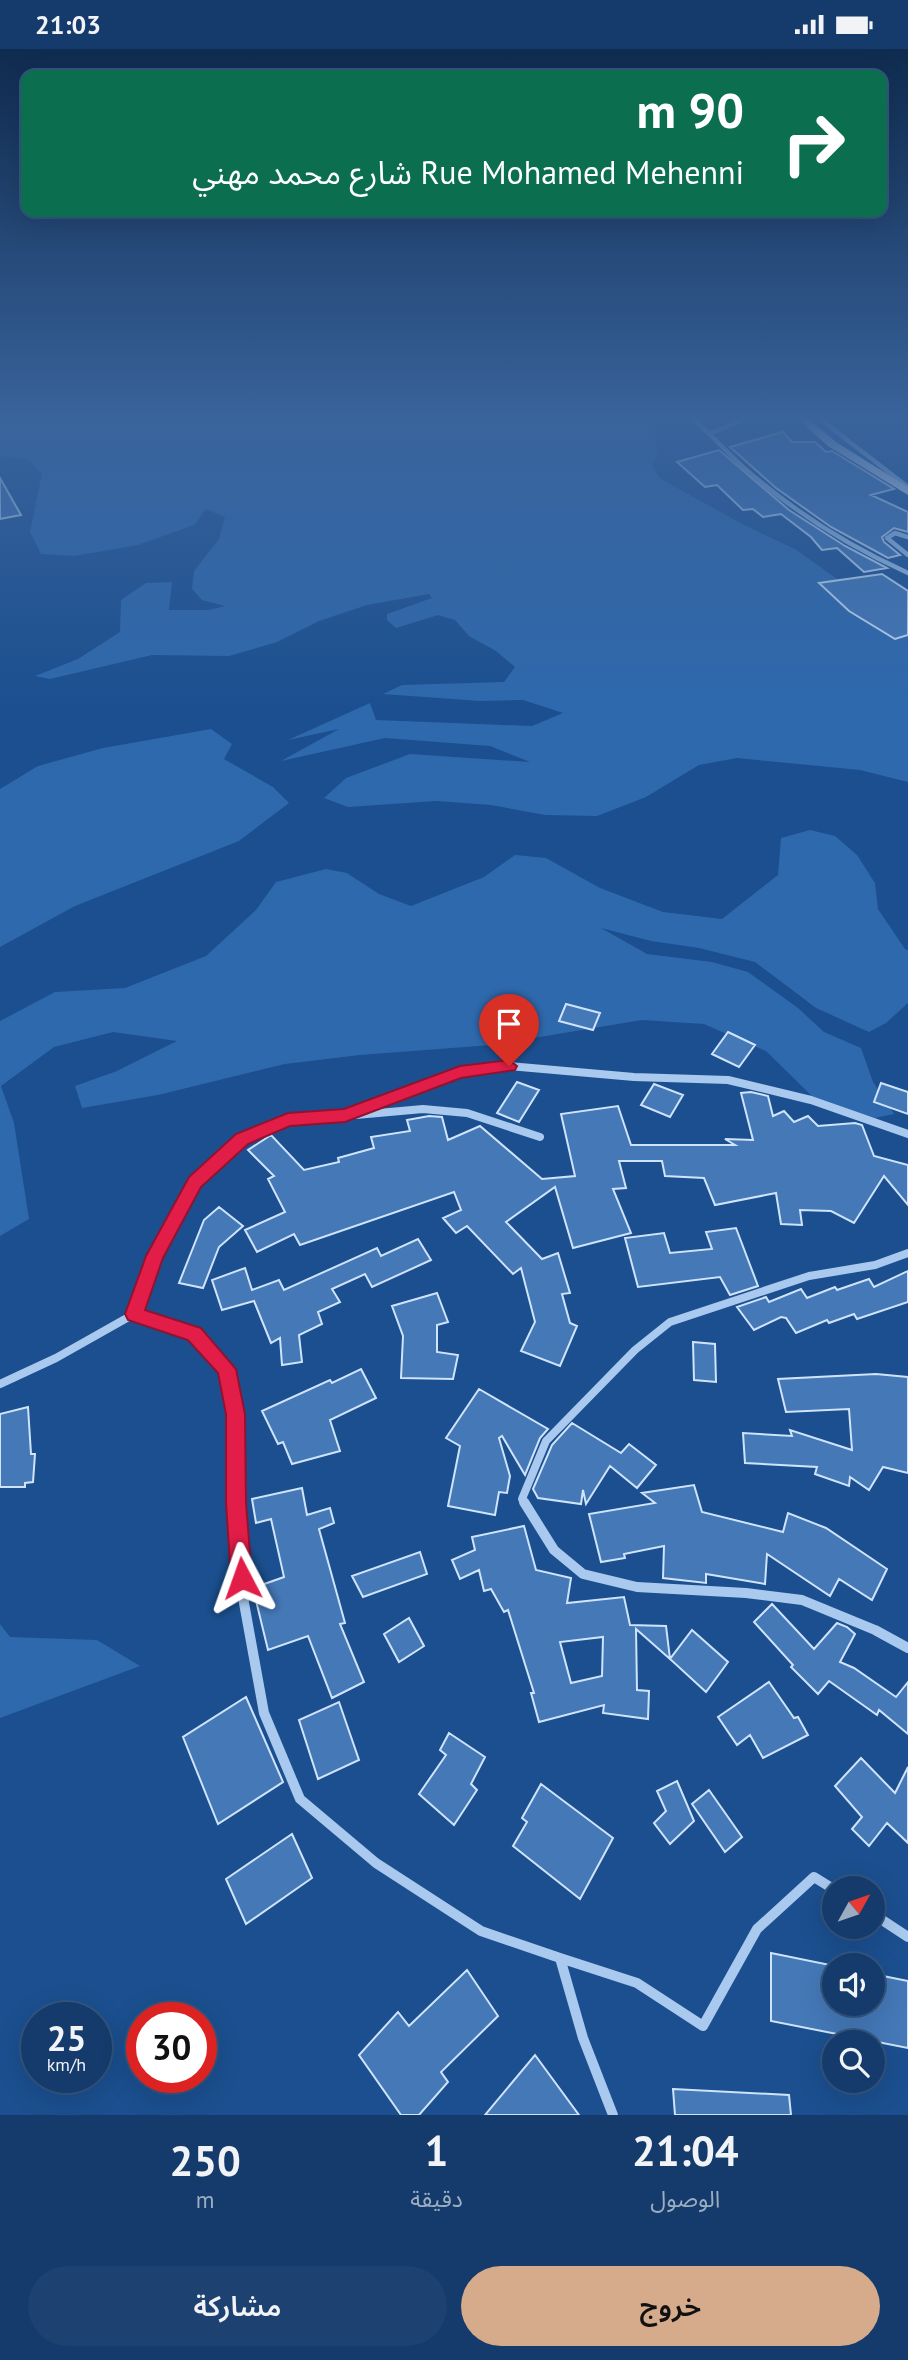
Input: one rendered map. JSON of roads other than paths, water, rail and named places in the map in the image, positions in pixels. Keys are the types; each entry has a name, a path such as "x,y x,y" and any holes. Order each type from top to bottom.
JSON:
{"street":[{"path":"807,515 855,547 908,573"},
{"path":"908,537 895,533 887,538 908,555"},
{"path":"345,1116 460,1072 509,1066 634,1077 728,1080 811,1100 908,1134"},
{"path":"0,1384 56,1358 134,1314 155,1256 195,1182 242,1139 288,1120 423,1109 456,1112 540,1137"},
{"path":"908,1253 874,1265 809,1276 670,1322 635,1350 545,1441 522,1499 554,1550 583,1574 637,1587 746,1593 802,1600 875,1630 908,1648"},
{"path":"134,1314 194,1333 226,1369 235,1414 236,1503 243,1603 264,1713 300,1799 376,1863 481,1930 637,1983 704,2026 757,1929 814,1877 822,1882"},
{"path":"886,1923 908,1937"},
{"path":"560,1958 583,2038 613,2115"}]}
